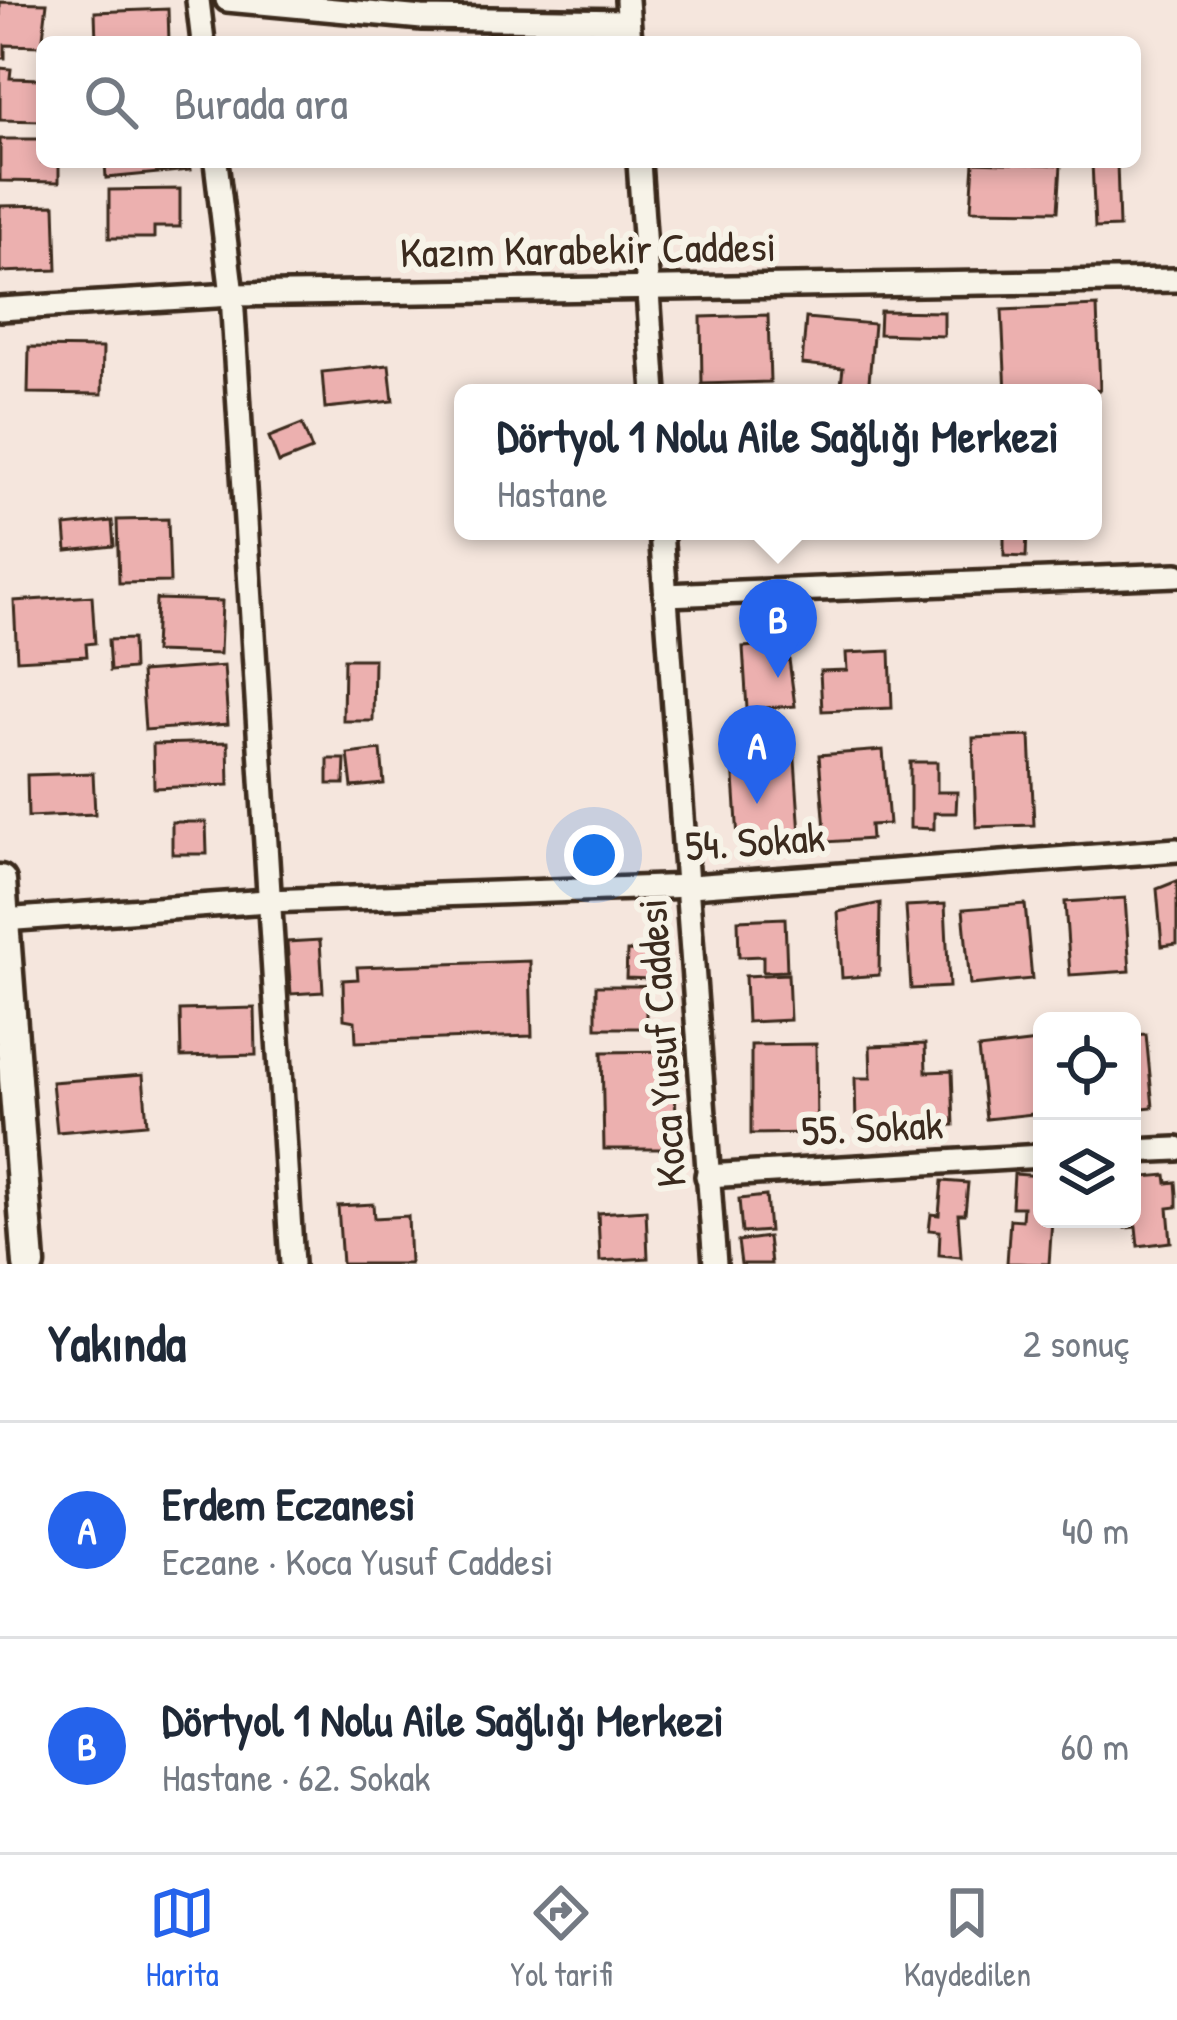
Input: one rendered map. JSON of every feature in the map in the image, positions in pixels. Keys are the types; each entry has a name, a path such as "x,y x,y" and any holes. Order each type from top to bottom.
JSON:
{"street":[{"path":"198,0 201,36"},
{"path":"227,0 422,18 629,21"},
{"path":"217,168 232,295 292,1264"},
{"path":"640,168 654,384"},
{"name":"Kazım Karabekir Caddesi","path":"0,309 232,295 1177,280"},
{"name":"Koca Yusuf Caddesi","path":"662,540 716,1264"},
{"path":"664,596 1177,575"},
{"name":"54. Sokak","path":"3,920 266,901 691,886 1177,850"},
{"path":"0,881 29,1264"},
{"path":"1141,1151 1177,1149"},
{"name":"55. Sokak","path":"707,1176 1033,1157"}],"building":[{"path":"0,2 47,3 43,36 36,36 36,46 5,45 5,58 0,58"},
{"path":"168,9 169,36 96,36 95,12"},
{"path":"0,68 11,69 10,78 36,79 36,121 0,120"},
{"path":"0,139 36,139 36,168 59,168 59,182 0,181"},
{"path":"105,168 190,170 106,178"},
{"path":"974,168 1061,168 1058,211 971,210"},
{"path":"1092,168 1117,168 1119,227 1095,228"},
{"path":"180,189 180,227 154,227 154,238 109,238 109,190"},
{"path":"55,205 57,270 0,272 0,206"},
{"path":"1097,306 1100,384 1006,384 1002,310"},
{"path":"880,311 944,312 944,336 879,334"},
{"path":"768,315 770,382 702,384 701,317"},
{"path":"806,318 874,324 869,384 841,384 843,368 802,364"},
{"path":"29,347 103,348 102,394 28,393"},
{"path":"389,365 393,401 325,408 322,372"},
{"path":"302,424 312,450 279,463 269,437"},
{"path":"168,519 170,582 119,583 117,520"},
{"path":"112,521 114,546 67,551 65,526"},
{"path":"1004,540 1027,540 1026,557 1004,556"},
{"path":"92,596 95,643 86,644 87,656 17,660 14,601"},
{"path":"156,599 222,601 220,654 154,652"},
{"path":"132,639 133,669 110,671 108,640"},
{"path":"787,644 795,706 747,709 743,647"},
{"path":"890,651 892,708 822,711 820,671 847,670 846,653"},
{"path":"344,659 374,659 373,721 343,721"},
{"path":"224,666 228,724 145,730 141,672"},
{"path":"1030,736 1034,825 976,827 973,738"},
{"path":"228,742 229,785 154,788 153,744"},
{"path":"794,744 800,835 738,839 732,747"},
{"path":"381,750 384,784 352,787 348,754"},
{"path":"883,750 889,824 870,825 871,839 826,842 819,755"},
{"path":"328,759 345,759 344,784 328,784"},
{"path":"910,762 937,762 937,792 957,792 956,813 934,813 934,829 910,828"},
{"path":"93,773 95,814 28,817 27,775"},
{"path":"172,822 206,822 207,854 172,854"},
{"path":"1177,881 1177,944 1162,946 1157,889"},
{"path":"1125,898 1130,971 1070,975 1065,902"},
{"path":"880,903 879,975 842,978 838,912"},
{"path":"945,904 949,987 911,989 906,906"},
{"path":"1025,904 1032,979 970,985 963,909"},
{"path":"785,918 787,971 763,972 763,956 739,957 738,920"},
{"path":"320,940 323,992 291,994 287,942"},
{"path":"627,951 652,952 651,979 626,978"},
{"path":"530,961 532,1036 356,1042 355,1021 344,1019 343,980 358,979 357,967"},
{"path":"788,974 790,1020 747,1022 745,976"},
{"path":"596,986 646,986 646,1028 596,1028"},
{"path":"255,1008 256,1055 181,1057 180,1010"},
{"path":"1141,1034 1146,1034 1153,1107 1141,1108"},
{"path":"1033,1042 1033,1114 986,1119 978,1049"},
{"path":"816,1044 817,1133 751,1134 751,1045"},
{"path":"925,1044 926,1072 952,1071 954,1125 856,1128 855,1078 871,1078 870,1046"},
{"path":"675,1051 676,1149 604,1149 602,1052"},
{"path":"143,1075 147,1124 57,1132 52,1082"},
{"path":"1014,1174 1033,1175 1033,1228 1051,1228 1049,1264 1007,1263 1010,1219 1022,1220 1023,1207 1012,1207"},
{"path":"1166,1175 1167,1183 1176,1182 1177,1207 1168,1208 1171,1242 1138,1246 1141,1177"},
{"path":"942,1181 968,1183 965,1214 958,1214 961,1257 939,1255 940,1231 929,1230 931,1214 939,1215"},
{"path":"766,1196 769,1231 742,1233 739,1199"},
{"path":"373,1204 374,1218 408,1216 410,1264 342,1264 338,1206"},
{"path":"646,1210 648,1258 600,1261 598,1213"},
{"path":"768,1237 771,1264 741,1264 738,1241"}],"place":[{"name":"Dörtyol 1 Nolu Aile Sağlığı Merkezi","path":"778,678"},
{"name":"Erdem Eczanesi","path":"757,804"}]}
